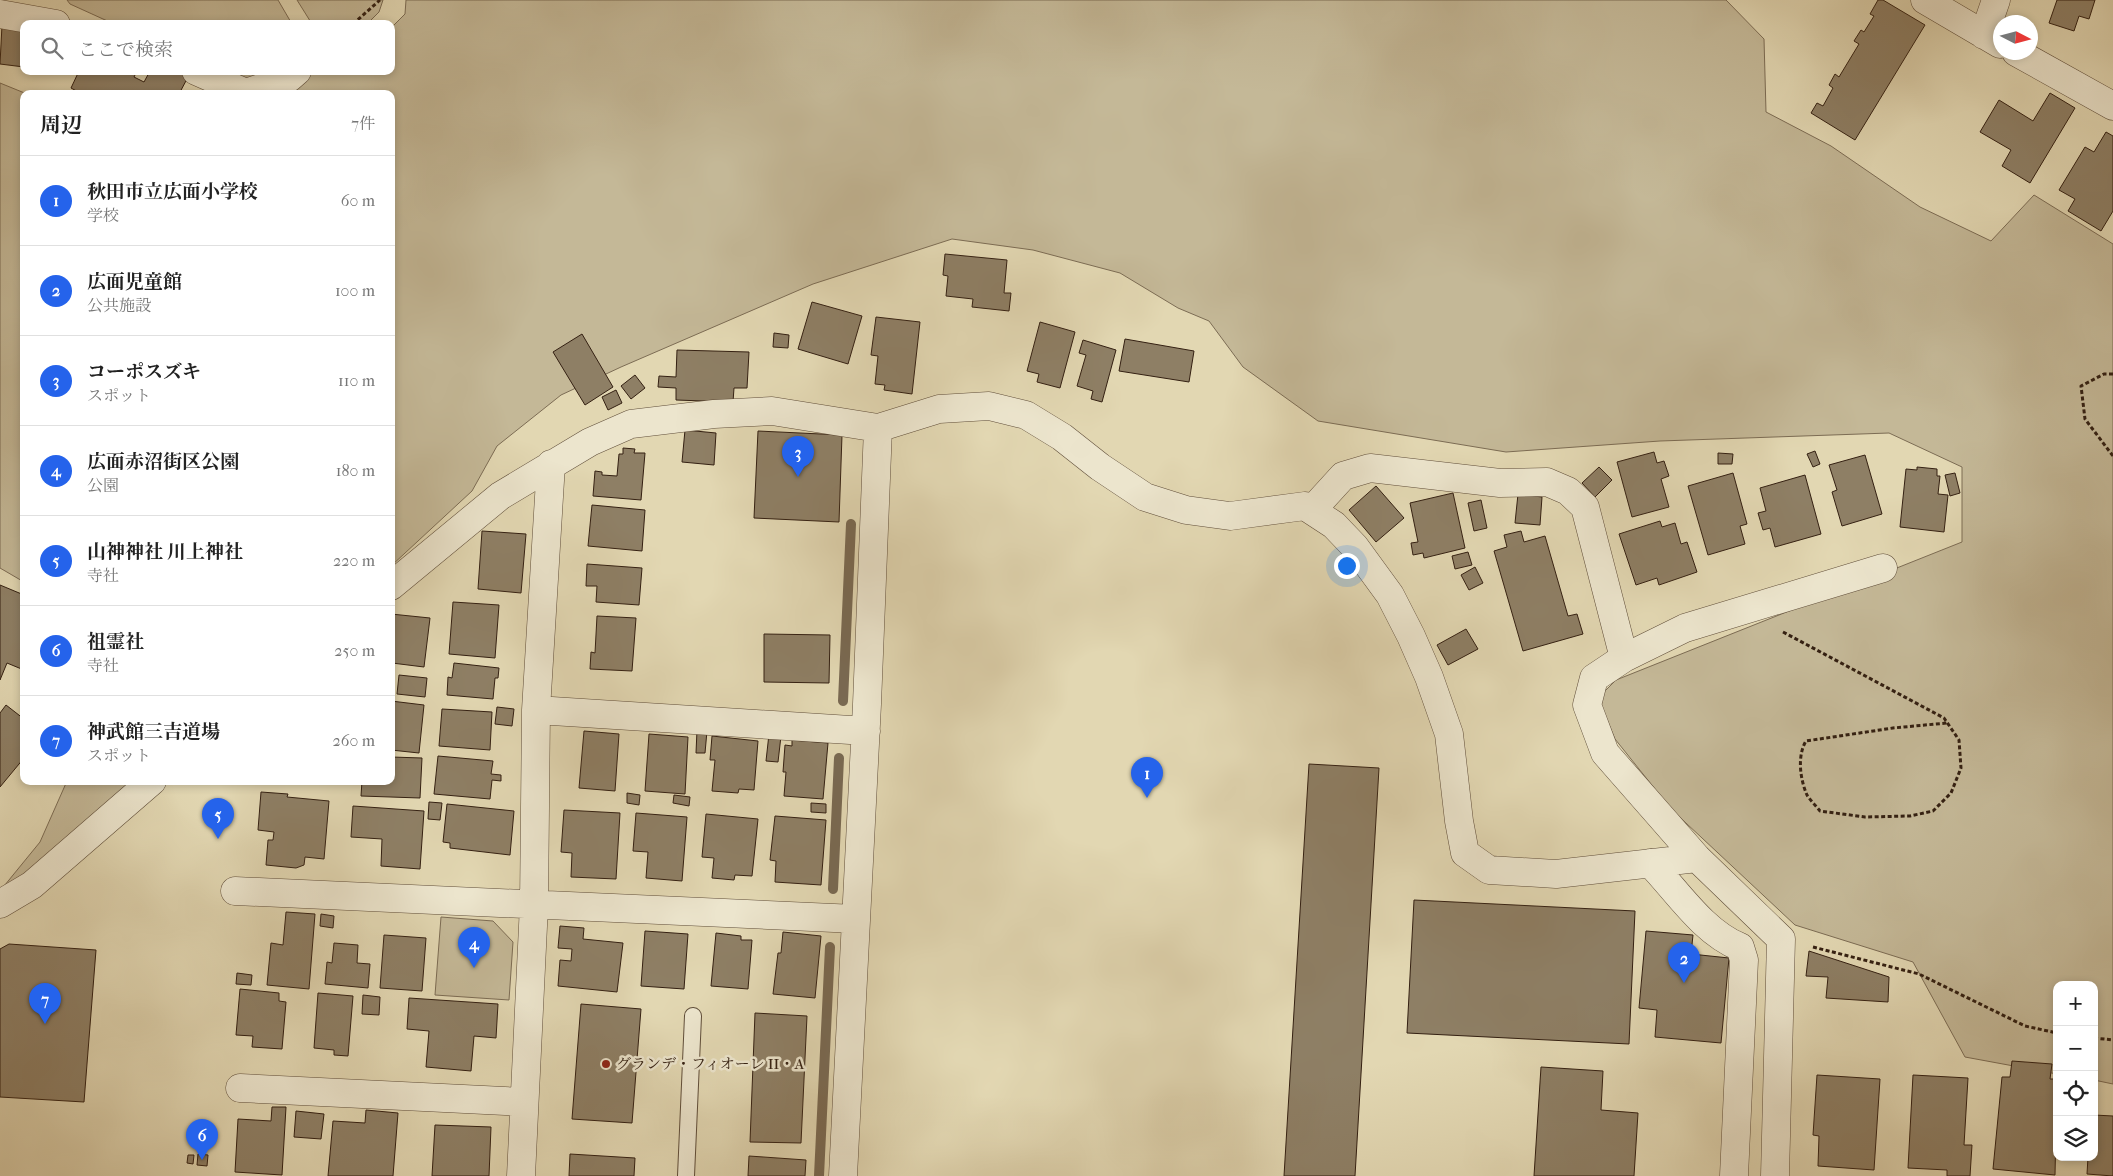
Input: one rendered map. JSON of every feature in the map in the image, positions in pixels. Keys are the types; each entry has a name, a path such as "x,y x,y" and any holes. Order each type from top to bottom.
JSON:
{"street":[{"path":"1925,0 1992,39 1996,0"},
{"path":"0,14 34,20"},
{"path":"2030,60 2113,106"},
{"path":"206,75 241,90"},
{"path":"252,90 289,78 292,75"},
{"path":"395,583 500,496 590,442 631,424 714,414 772,411 878,428 939,409 989,406 1026,415 1062,437 1100,467 1145,497 1186,510 1230,516 1305,506 1334,525 1355,547 1390,594 1429,677 1449,734 1459,821 1465,853 1489,870 1556,874 1697,858"},
{"path":"843,1176 866,731 878,428"},
{"path":"521,1176 523,1102 534,905 536,710 551,464"},
{"path":"1312,510 1343,476 1370,468 1500,483 1547,482 1568,490 1585,507 1624,658"},
{"path":"1775,1176 1781,939 1697,858 1605,752 1587,705 1594,678 1624,658 1685,628 1883,568"},
{"path":"536,710 866,731"},
{"path":"0,904 32,885 147,785"},
{"path":"1650,863 1699,917 1728,942 1740,947 1744,960 1740,1082 1734,1176"},
{"path":"235,891 856,919"},
{"path":"240,1088 523,1102"}],"lane":[{"path":"686,1176 694,1016"}],"path":[{"path":"358,20 380,0"},
{"path":"2113,374 2104,374 2080,386 2085,419 2113,456"},
{"path":"1743,610 1944,718 1959,740 1961,768 1951,793 1933,811 1910,816 1865,817 1820,811 1808,795 1800,767 1801,749 1806,741 1893,728 1947,723"},
{"path":"1781,939 1919,974 2026,1026 2053,1032"},
{"path":"2098,1038 2113,1040"}],"shaded area":[{"path":"67,0 278,0 290,20 105,20 70,4"},
{"path":"297,0 383,0 379,12 371,20 310,20"},
{"path":"406,0 1726,0 1764,39 1766,112 1831,146 1920,207 1991,241 2034,195 2113,244 2113,1084 2098,1081 2098,981 2053,981 2053,1073 1965,1057 1913,962 1795,925 1671,809 1615,739 1598,698 1616,680 1962,542 1962,467 1889,433 1660,441 1506,452 1318,421 1243,367 1209,321 1178,308 1120,273 1033,250 952,239 813,284 561,395 497,446 472,491 395,562 395,90 207,90 204,75 395,75 395,24 405,14"},
{"path":"0,83 20,91 20,580 0,568"},
{"path":"65,785 132,785 29,882 0,891 40,842"},
{"path":"441,917 493,921 513,942 509,1000 435,995"}],"building":[{"path":"1878,0 1883,0 1925,25 1855,140 1811,113 1817,103 1823,106 1833,88 1829,85 1835,74 1839,77 1859,44 1854,41 1861,30 1864,32 1874,16 1870,14"},
{"path":"2057,0 2095,0 2089,19 2079,16 2074,31 2049,23"},
{"path":"2,25 20,27 20,66 0,64"},
{"path":"77,75 135,75 134,77 144,82 148,75 184,75 188,77 181,90 75,90 71,88"},
{"path":"2050,93 2075,108 2030,183 2002,166 2011,150 1980,132 1999,100 2033,121"},
{"path":"2106,132 2113,136 2113,211 2101,231 2068,211 2075,199 2059,190 2085,147 2094,152"},
{"path":"945,254 1007,260 1004,293 1011,293 1009,311 972,307 973,299 946,296 948,276 943,275"},
{"path":"812,302 862,316 848,364 798,349"},
{"path":"876,317 920,322 912,394 884,390 885,385 875,384 878,356 871,355"},
{"path":"1040,322 1075,332 1060,388 1037,382 1039,374 1027,371"},
{"path":"774,333 789,335 788,348 773,347"},
{"path":"582,334 613,387 585,405 553,352"},
{"path":"1125,339 1194,351 1189,382 1119,371"},
{"path":"1083,340 1116,350 1102,402 1091,399 1093,391 1077,386 1086,355 1079,353"},
{"path":"677,350 749,352 747,388 734,388 733,402 676,400 676,388 658,387 659,376 676,377"},
{"path":"635,375 645,388 631,399 621,386"},
{"path":"616,390 622,403 608,410 602,397"},
{"path":"685,430 716,433 714,465 682,462"},
{"path":"758,431 842,435 839,522 754,518"},
{"path":"623,448 635,449 634,453 645,453 641,500 593,496 595,471 602,472 602,475 617,476 619,454 623,454"},
{"path":"1815,451 1820,464 1813,467 1807,454"},
{"path":"1654,452 1657,463 1664,461 1669,476 1661,479 1669,507 1632,517 1617,462"},
{"path":"1718,453 1733,454 1732,464 1718,464"},
{"path":"1865,455 1882,514 1842,526 1832,492 1837,490 1829,465"},
{"path":"1599,467 1612,480 1595,497 1582,483"},
{"path":"1917,467 1937,469 1937,476 1940,476 1938,494 1948,495 1944,532 1900,527 1906,469 1917,470"},
{"path":"1733,473 1747,524 1740,526 1745,544 1708,555 1688,486"},
{"path":"1955,473 1960,493 1950,496 1945,475"},
{"path":"1805,475 1821,534 1775,547 1770,528 1763,530 1758,513 1766,511 1760,488"},
{"path":"1376,486 1404,518 1376,542 1349,510"},
{"path":"1453,493 1465,548 1424,558 1423,553 1413,555 1411,543 1418,542 1410,503"},
{"path":"1518,494 1542,497 1540,525 1515,523"},
{"path":"1481,500 1487,528 1474,531 1468,503"},
{"path":"592,505 645,510 642,551 588,546"},
{"path":"1660,521 1662,527 1675,523 1681,544 1687,542 1697,572 1659,585 1657,578 1636,585 1619,534"},
{"path":"482,531 526,534 521,593 478,589"},
{"path":"1521,531 1524,542 1545,536 1568,616 1577,614 1583,634 1523,651 1494,551 1507,547 1504,535"},
{"path":"1468,552 1472,565 1455,569 1452,556"},
{"path":"587,564 642,568 639,605 596,602 597,586 586,586"},
{"path":"1475,567 1483,583 1469,590 1461,575"},
{"path":"0,585 20,593 20,668 7,663 0,680"},
{"path":"453,602 499,605 495,658 449,654"},
{"path":"395,614 430,618 424,667 395,663"},
{"path":"597,616 636,618 632,671 590,669 591,652 595,653"},
{"path":"1466,629 1478,649 1448,665 1437,645"},
{"path":"764,634 830,635 829,683 764,682"},
{"path":"454,663 499,668 498,678 495,678 493,699 447,695 448,677 452,678"},
{"path":"399,675 427,678 425,697 397,694"},
{"path":"395,701 424,705 419,753 395,750"},
{"path":"6,705 20,716 20,763 0,787 0,713"},
{"path":"497,707 514,709 512,726 495,724"},
{"path":"442,709 492,712 490,750 439,746"},
{"path":"697,730 707,731 705,753 696,753"},
{"path":"584,731 619,734 615,791 579,788"},
{"path":"649,734 688,737 685,794 645,791"},
{"path":"769,734 781,736 778,762 766,761"},
{"path":"712,736 758,741 754,790 739,789 738,793 712,791 715,760 710,760"},
{"path":"792,740 828,743 823,799 784,796 786,772 783,772 785,745 792,746"},
{"path":"438,756 493,761 491,774 501,775 501,781 492,780 490,799 434,794"},
{"path":"395,757 422,758 420,798 361,796 362,785 395,785"},
{"path":"1309,764 1379,768 1355,1176 1284,1176"},
{"path":"261,792 288,794 287,797 329,801 324,859 305,857 304,865 296,868 266,865 268,840 273,840 274,832 258,830"},
{"path":"627,793 640,795 639,805 627,803"},
{"path":"674,795 690,797 689,806 673,803"},
{"path":"429,802 442,803 440,820 428,819"},
{"path":"811,803 826,804 826,813 811,812"},
{"path":"447,804 514,811 510,855 450,848 450,843 443,842"},
{"path":"353,806 424,811 420,869 381,866 382,839 351,837"},
{"path":"564,810 620,813 616,879 571,877 572,853 561,852"},
{"path":"636,813 687,817 682,881 646,878 648,852 633,851"},
{"path":"706,814 758,819 752,876 735,875 734,880 712,878 714,858 702,857"},
{"path":"775,816 826,820 821,885 775,882 776,861 770,860"},
{"path":"1414,900 1635,911 1629,1044 1407,1033"},
{"path":"286,912 315,914 309,989 267,985 271,943 283,945"},
{"path":"321,914 334,916 333,928 320,926"},
{"path":"560,926 584,928 583,939 623,943 617,992 558,986 560,960 571,961 572,949 558,948"},
{"path":"645,931 688,934 684,989 641,986"},
{"path":"1646,931 1693,935 1691,954 1729,958 1721,1043 1655,1037 1657,1010 1639,1008"},
{"path":"783,932 821,936 815,998 773,994 778,953 781,953"},
{"path":"716,933 741,936 741,940 752,940 748,989 711,986"},
{"path":"384,935 426,938 422,991 380,988"},
{"path":"334,943 358,945 357,963 370,964 368,988 325,984 327,962 332,963"},
{"path":"9,944 96,950 84,1102 0,1097 0,949"},
{"path":"1809,951 1889,977 1888,1002 1826,998 1828,977 1806,976"},
{"path":"237,973 252,975 251,985 236,984"},
{"path":"240,989 279,993 279,1001 286,1002 282,1049 252,1047 253,1036 236,1035"},
{"path":"318,993 353,996 348,1056 334,1055 334,1050 314,1048"},
{"path":"363,995 380,997 379,1015 362,1014"},
{"path":"409,998 498,1004 496,1038 474,1036 471,1071 426,1067 429,1031 407,1029"},
{"name":"グランデ・フィオーレ II・A","path":"581,1004 641,1009 632,1123 572,1119"},
{"path":"755,1013 807,1016 801,1143 750,1142"},
{"path":"2012,1061 2052,1064 2050,1079 2053,1079 2053,1161 2055,1161 2055,1175 1993,1169 2002,1077 2010,1077"},
{"path":"1541,1067 1603,1071 1601,1110 1638,1113 1634,1176 1534,1176"},
{"path":"1817,1075 1880,1079 1874,1170 1818,1166 1819,1136 1813,1135"},
{"path":"1913,1075 1968,1078 1964,1145 1972,1145 1970,1176 1947,1176 1947,1170 1908,1168"},
{"path":"272,1107 286,1107 282,1175 235,1172 238,1119 271,1121"},
{"path":"366,1110 398,1113 393,1176 328,1176 333,1121 365,1123"},
{"path":"296,1111 324,1114 321,1139 294,1137"},
{"path":"2098,1115 2113,1116 2113,1176 2087,1174 2088,1161 2098,1161"},
{"path":"435,1125 491,1127 489,1176 432,1176"},
{"path":"198,1154 208,1155 207,1166 197,1165"},
{"path":"570,1154 635,1158 634,1176 569,1176"},
{"path":"188,1155 194,1155 193,1164 187,1163"},
{"path":"749,1156 806,1160 805,1176 748,1176"}],"waterway":[{"path":"843,701 851,524"},
{"path":"833,889 839,758"},
{"path":"819,1176 830,947"}],"place":[{"name":"コーポスズキ","path":"798,477"},
{"name":"秋田市立広面小学校","path":"1147,798"},
{"name":"山神神社 川上神社","path":"218,839"},
{"name":"広面赤沼街区公園","path":"474,968"},
{"name":"広面児童館","path":"1684,983"},
{"name":"神武館三吉道場","path":"45,1024"},
{"name":"グランデ・フィオーレ II・A","path":"606,1064"},
{"name":"祖霊社","path":"202,1160"}]}
